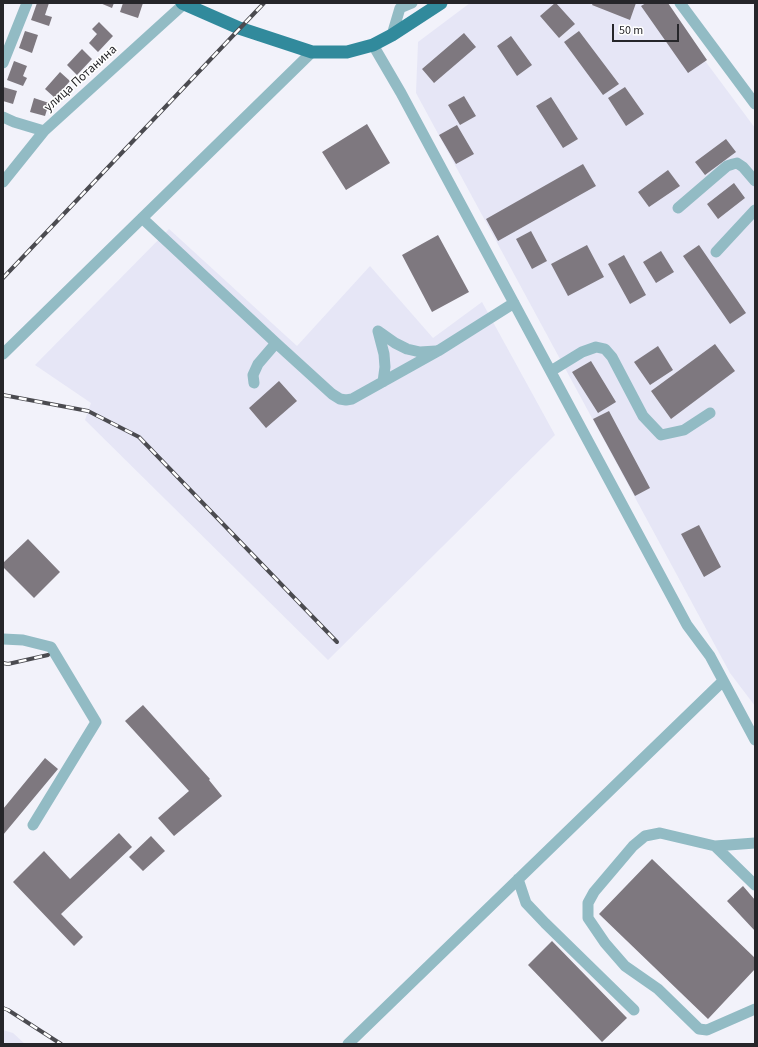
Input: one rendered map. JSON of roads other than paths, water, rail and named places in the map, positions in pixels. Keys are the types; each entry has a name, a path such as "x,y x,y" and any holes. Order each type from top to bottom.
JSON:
{"main road":[{"path":"184,3 239,28 312,52 347,52 373,46 441,3"}],"street":[{"path":"3,63 27,3"},
{"name":"улица Потанина","path":"3,182 44,131 184,3"},
{"path":"392,35 400,8 412,3"},
{"path":"680,3 755,104"},
{"path":"373,46 401,93 687,625 710,656 755,740"},
{"path":"3,354 312,52"},
{"path":"3,117 44,131"},
{"path":"678,208 727,166 737,163 743,167 755,180"},
{"path":"716,252 755,210"},
{"path":"142,218 276,343 332,394 340,399 352,399 438,351 514,304"},
{"path":"383,382 385,367 384,354 378,331 395,343 407,349 420,352 438,351"},
{"path":"254,383 253,375 258,364 276,343"},
{"path":"551,371 582,352 596,347 605,350 612,357 643,416 661,435 684,430 710,413"},
{"path":"3,639 23,640 51,647 96,722 33,825"},
{"path":"348,1044 723,681"},
{"path":"755,843 715,846 660,833 645,836 633,846 594,892 588,903 588,918 600,937 625,966 658,989 699,1029 707,1030 755,1009"},
{"path":"715,846 755,885"},
{"path":"518,879 526,903 634,1010"}],"railway":[{"path":"3,278 264,3"},
{"path":"3,395 88,411 139,437 337,642"},
{"path":"3,663 8,664 48,655"},
{"path":"3,1008 61,1044"}]}
